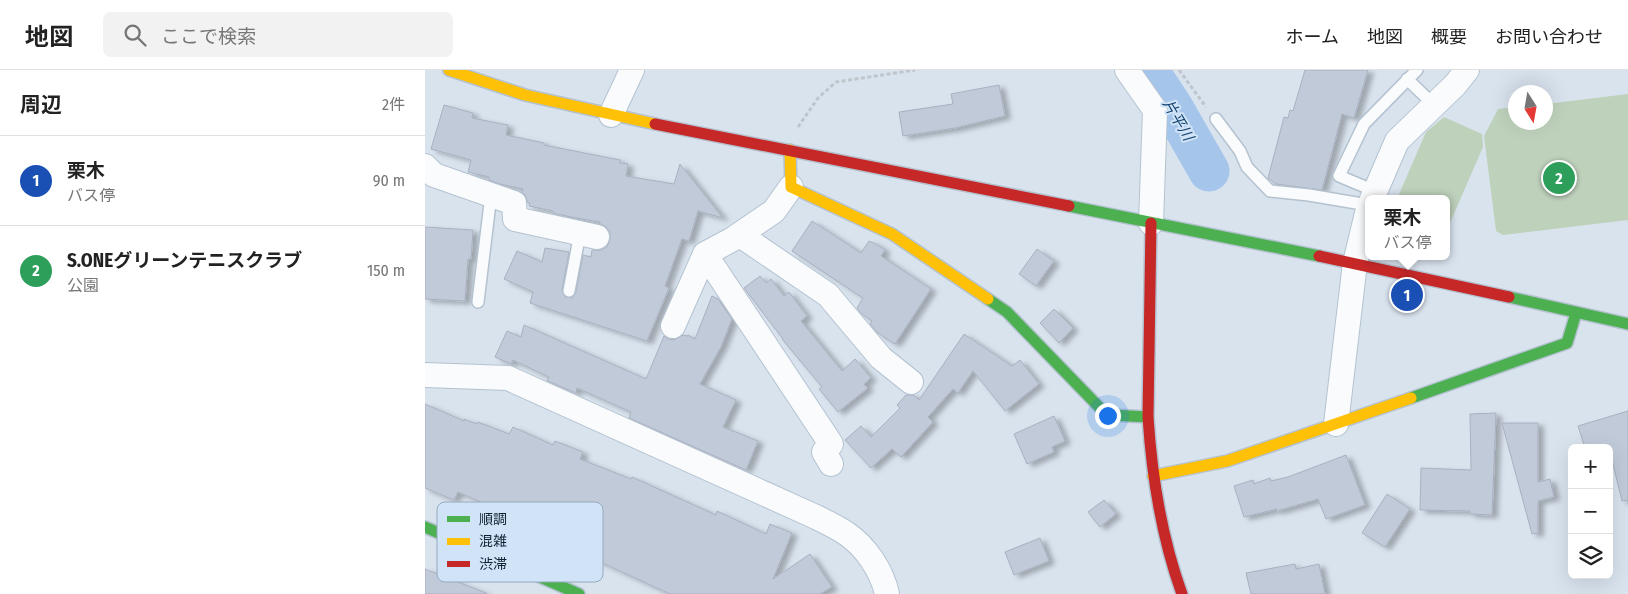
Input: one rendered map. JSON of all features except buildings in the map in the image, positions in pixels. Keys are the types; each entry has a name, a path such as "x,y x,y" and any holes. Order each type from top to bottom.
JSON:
{"main road":[{"path":"449,70 525,95 611,115 1355,263 1628,324"},
{"path":"790,150 791,188 892,234 1007,312 1101,410 1111,415 1148,417"},
{"path":"1151,223 1148,417 1153,476 1160,521 1171,566 1182,594"},
{"path":"1153,476 1227,461 1567,343 1576,313"},
{"path":"425,527 437,532"},
{"path":"551,582 576,593"}],"street":[{"path":"611,115 633,70"},
{"path":"1127,70 1155,110 1151,223"},
{"path":"1374,195 1397,141 1435,105 1467,70"},
{"path":"428,178 514,203 515,219 588,235"},
{"path":"673,326 705,254 740,235 774,211 791,188"},
{"path":"1336,424 1355,263 1365,224"},
{"path":"740,235 828,295 881,358 911,382"},
{"path":"705,254 831,444 824,452 831,464"},
{"path":"425,375 508,378 816,517 847,534 860,546 874,562 887,594"}],"lane":[{"path":"1365,196 1339,176 1364,124 1417,70"},
{"path":"1407,79 1435,105"},
{"path":"1216,119 1240,151 1247,167 1270,191 1365,200"},
{"path":"477,302 491,195"},
{"path":"569,291 588,235"}],"path":[{"path":"790,150 793,134 818,98 836,82 915,70"},
{"path":"1179,70 1216,119"}],"green space":[{"path":"1628,94 1628,220 1503,235 1496,231 1484,136 1498,109 1508,108 1508,130 1553,130 1553,103"},
{"path":"1444,117 1482,134 1483,147 1450,223 1450,195 1399,195 1426,132"}],"waterway":[{"name":"片平川","path":"1148,70 1173,108 1209,171"}],"traffic: fast":[{"path":"1069,206 1319,256"},
{"path":"1509,297 1628,324"},
{"path":"988,299 1007,312 1101,409 1111,415 1148,417"},
{"path":"1411,398 1567,343 1576,313"},
{"path":"425,527 437,532"},
{"path":"551,582 579,594"}],"traffic: slow":[{"path":"449,70 525,95 655,124"},
{"path":"790,150 791,187 892,234 988,299"},
{"path":"1153,476 1227,461 1411,398"}],"traffic: jam":[{"path":"655,124 1069,206"},
{"path":"1151,223 1148,417 1155,485 1163,529 1182,594"},
{"path":"1319,256 1509,297"}],"place":[{"name":"S.ONEグリーンテニスクラブ","path":"1559,178"},
{"name":"栗木","path":"1407,295"}]}
